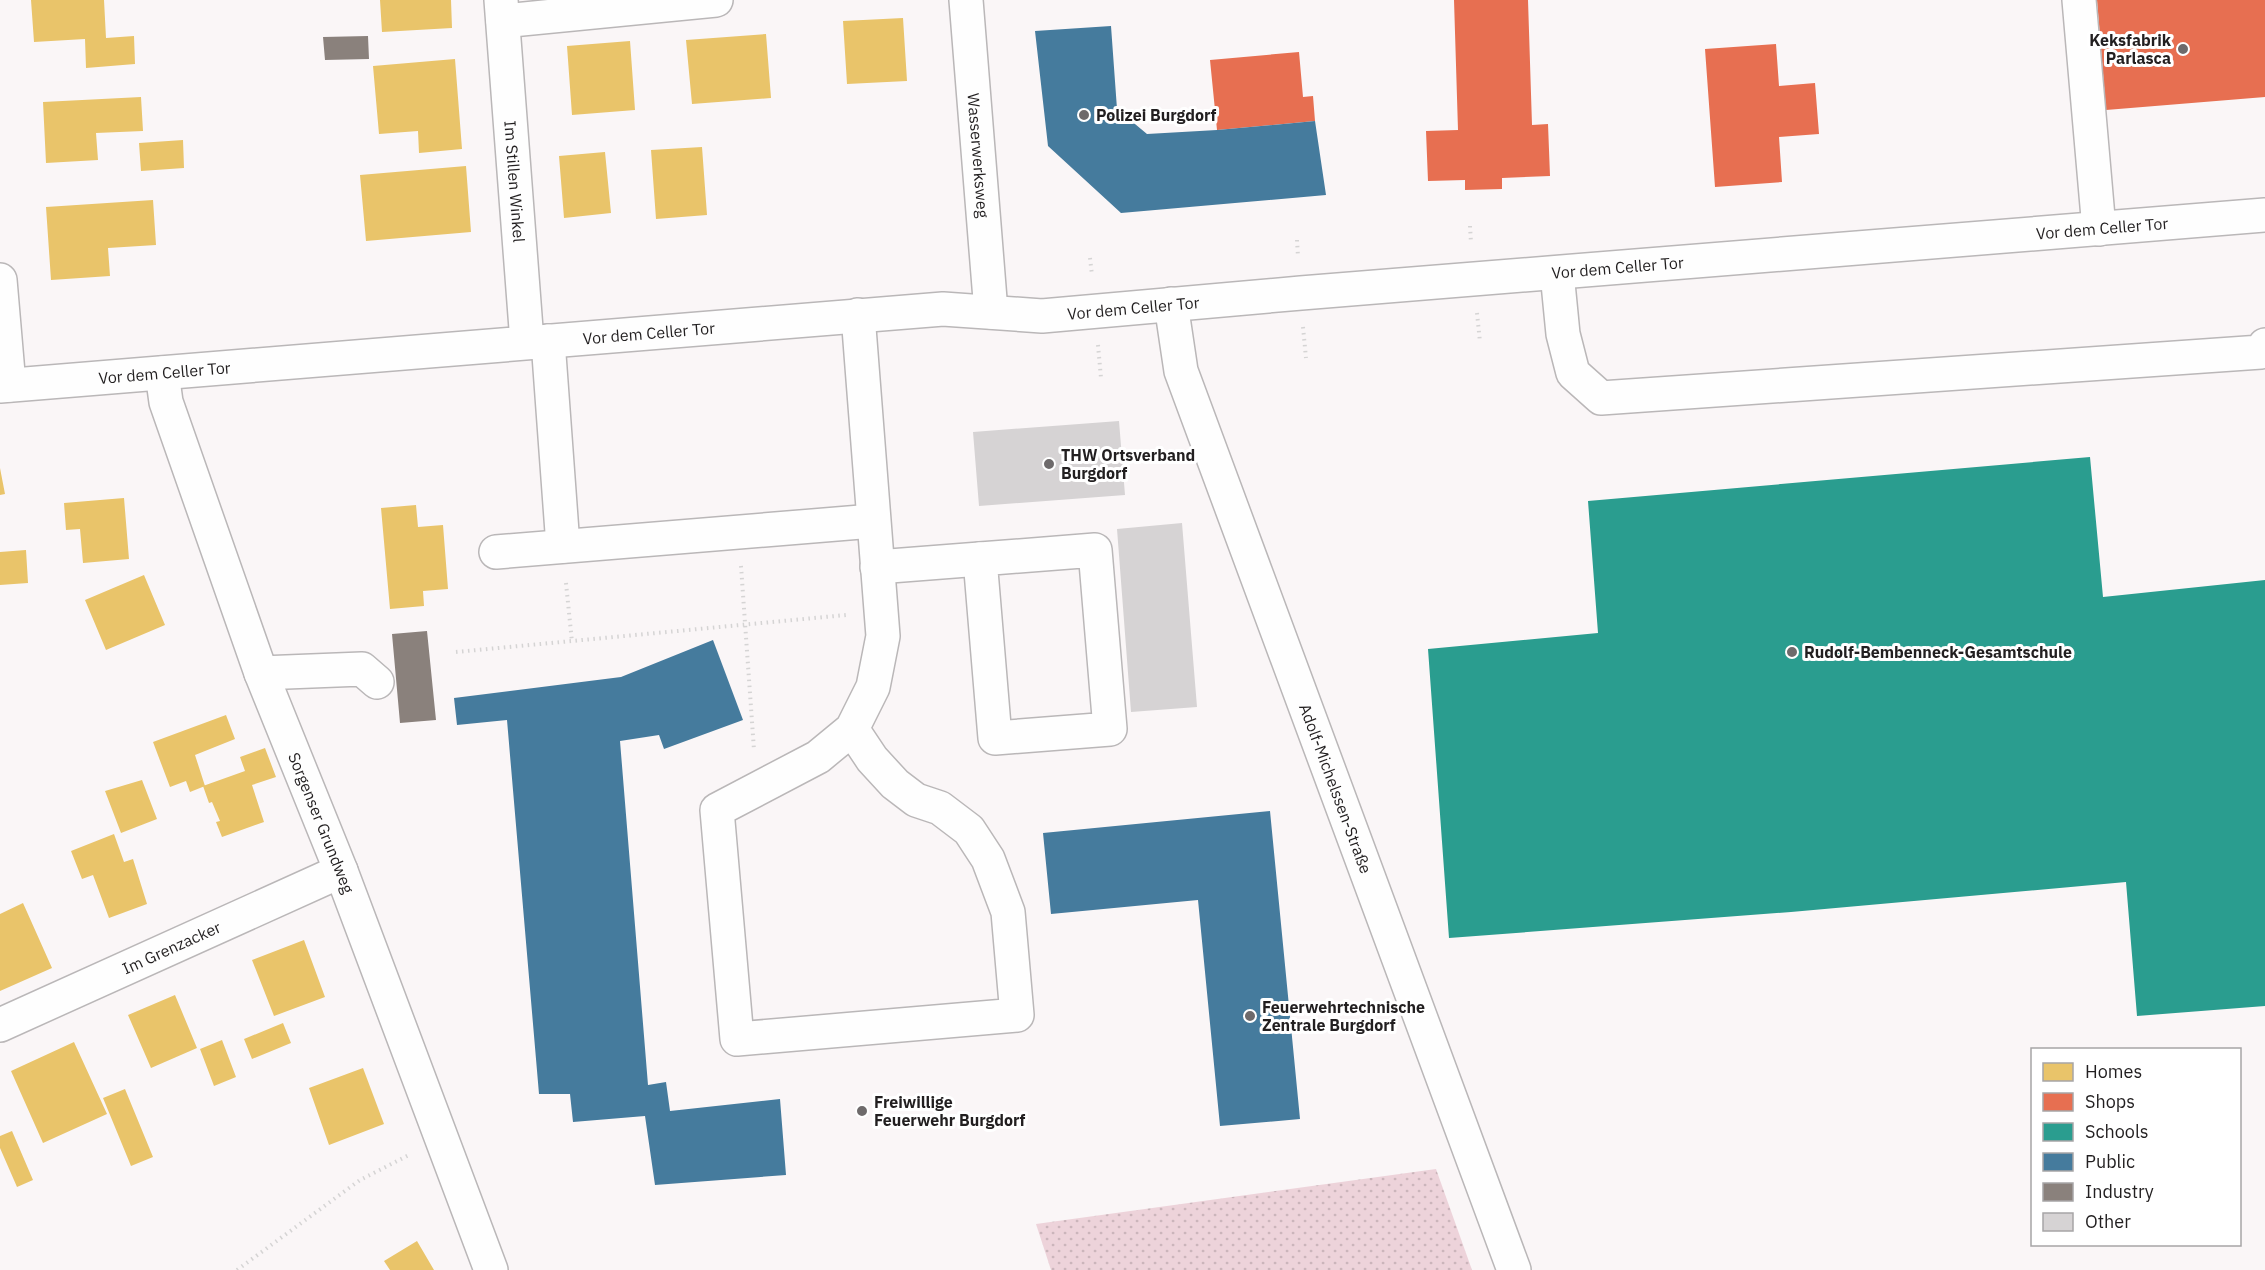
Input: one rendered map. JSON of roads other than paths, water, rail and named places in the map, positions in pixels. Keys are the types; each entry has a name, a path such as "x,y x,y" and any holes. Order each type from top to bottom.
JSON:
{"street":[{"name":"Im Stillen Winkel","path":"563,546 537,341 502,10 716,0"},
{"name":"Wasserwerksweg","path":"966,0 991,312"},
{"path":"2079,0 2098,229"},
{"name":"Vor dem Celler Tor","path":"4,385 943,309 1042,316 2265,215"},
{"path":"1557,273 1563,334 1573,373 1601,398 2261,352 2265,345"},
{"path":"0,280 4,385"},
{"name":"Adolf-Michelssen-Straße","path":"1171,304 1181,370 1514,1270"},
{"path":"852,729 872,759 895,784 916,800 940,808 969,830 988,859 1008,912 1017,1015 737,1039 717,810 818,757 852,729 873,687 883,636 858,315"},
{"name":"Sorgenser Grundweg","path":"162,373 166,402 261,673 342,871 490,1270"},
{"path":"496,552 873,521"},
{"path":"877,567 1095,550 1110,729 995,738 980,559"},
{"path":"261,673 362,669 377,682"},
{"name":"Im Grenzacker","path":"0,1025 342,871"}],"place":[{"name":"Keksfabrik Parlasca","path":"2183,49"},
{"name":"Polizei Burgdorf","path":"1084,115"},
{"name":"THW Ortsverband Burgdorf","path":"1049,464"},
{"name":"Rudolf-Bembenneck-Gesamtschule","path":"1792,652"},
{"name":"Feuerwehrtechnische Zentrale Burgdorf","path":"1250,1016"},
{"name":"Freiwillige Feuerwehr Burgdorf","path":"862,1111"}]}
